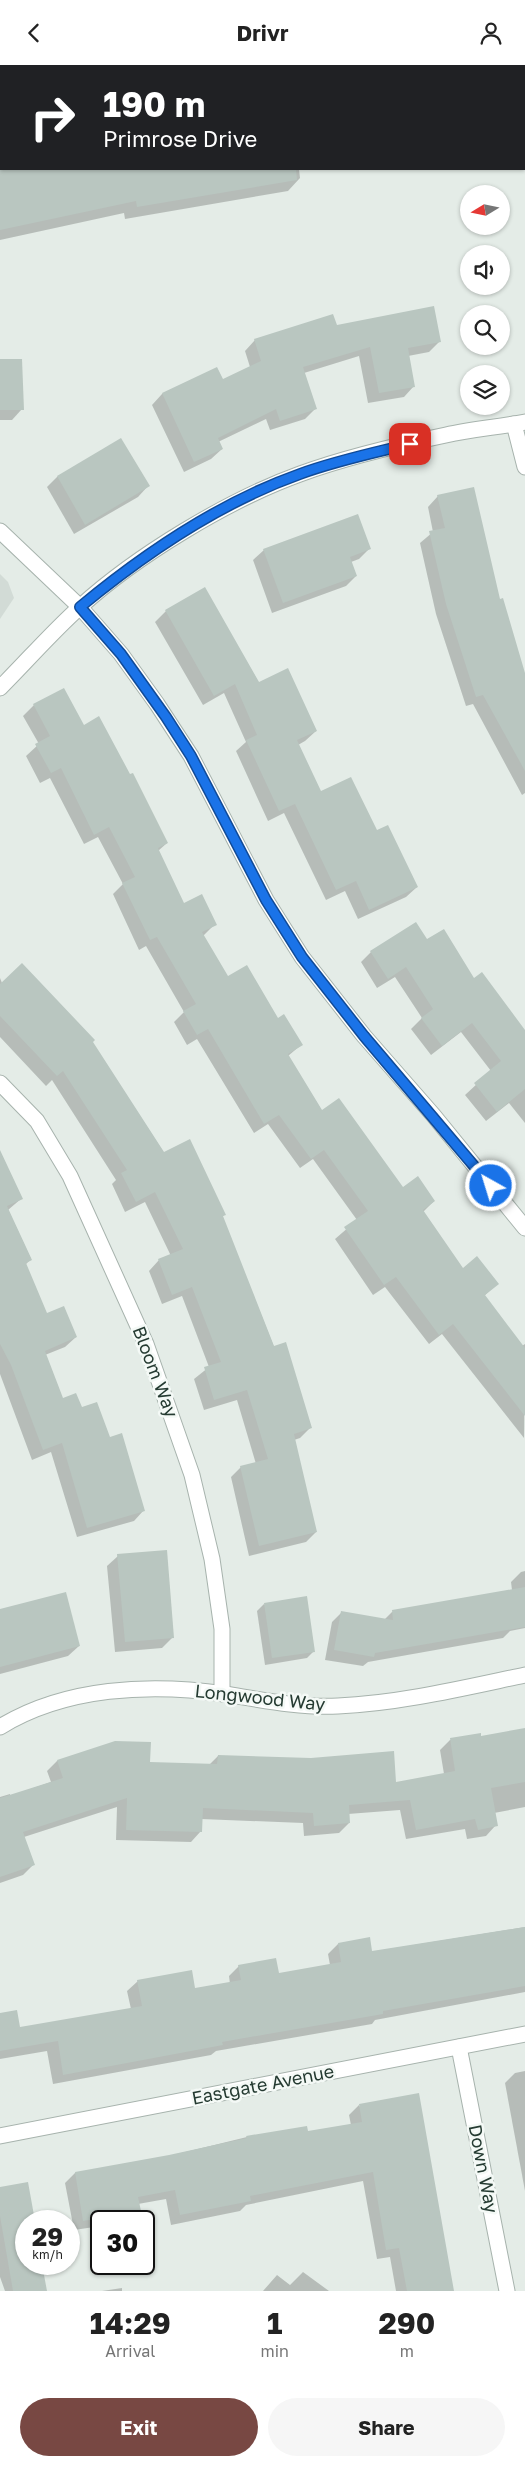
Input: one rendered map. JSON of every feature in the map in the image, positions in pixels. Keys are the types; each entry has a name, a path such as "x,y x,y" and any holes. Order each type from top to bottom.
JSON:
{"street":[{"path":"0,688 80,607 132,565 189,529 243,499 299,474 447,434 520,423 525,467"},
{"path":"0,531 80,607 121,654 181,741 266,900 302,957 364,1036 434,1116 525,1228"},
{"name":"Bloom Way","path":"0,1083 37,1121 70,1176 146,1344 192,1475 212,1559 222,1629 222,1694"},
{"name":"Longwood Way","path":"0,1727 17,1717 84,1694 177,1690 222,1694 286,1704 337,1706 418,1697 525,1675"},
{"name":"Eastgate Avenue","path":"0,2136 525,2034"},
{"name":"Down Way","path":"459,2047 507,2291"}],"shaded area":[{"path":"0,574 8,582 14,598 0,619"}],"building":[{"path":"0,170 296,170 297,180 137,207 136,201 0,230"},
{"path":"434,306 441,342 408,348 415,387 379,393 370,347 303,367 317,409 280,421 276,409 218,438 223,449 194,462 162,393 217,367 223,379 261,361 254,339 333,314 337,325"},
{"path":"0,359 22,359 24,410 0,410"},
{"path":"121,438 150,486 85,525 57,476"},
{"path":"474,487 500,599 503,598 525,673 525,771 483,695 476,697 446,604 429,531 445,528 437,495"},
{"path":"358,514 371,549 350,557 357,576 283,603 263,549"},
{"path":"205,587 259,682 288,668 317,731 297,740 321,791 351,777 377,830 388,825 418,887 369,910 356,881 336,890 295,804 279,811 246,740 257,735 235,684 214,696 165,610"},
{"path":"64,688 84,725 99,716 130,774 133,773 168,843 158,848 184,903 202,894 217,925 202,932 228,976 247,965 278,1018 284,1014 303,1045 288,1054 322,1110 339,1098 403,1187 418,1176 435,1201 423,1210 463,1268 477,1256 499,1284 485,1295 525,1348 525,1416 453,1324 439,1335 396,1277 384,1285 344,1227 368,1211 324,1150 311,1159 279,1115 264,1124 208,1029 197,1035 183,1011 196,1004 157,937 150,940 122,883 135,877 109,827 94,835 61,768 51,773 35,744 50,736 33,704"},
{"path":"416,922 427,939 444,929 474,978 482,972 525,1030 525,1089 497,1112 474,1083 501,1061 472,1023 442,1046 421,1018 433,1009 406,967 388,979 370,951"},
{"path":"22,963 95,1040 93,1042 164,1152 190,1139 226,1215 223,1216 274,1346 286,1342 312,1428 294,1434 317,1532 259,1546 240,1466 268,1459 247,1390 214,1400 204,1367 221,1362 192,1287 172,1295 158,1259 183,1249 155,1192 136,1202 121,1173 127,1170 63,1071 57,1076 0,1016 0,984"},
{"path":"0,1150 23,1199 7,1206 32,1260 26,1263 47,1313 64,1306 77,1337 45,1351 63,1398 76,1393 82,1407 97,1402 110,1437 122,1433 145,1511 87,1528 62,1443 43,1450 11,1365 0,1344"},
{"path":"167,1550 174,1638 125,1642 117,1554"},
{"path":"525,1587 525,1627 375,1653 374,1657 334,1650 341,1611 393,1620 392,1610"},
{"path":"66,1592 80,1646 0,1667 0,1609"},
{"path":"307,1596 315,1652 272,1658 264,1603"},
{"path":"525,1728 525,1782 491,1788 498,1826 478,1830 475,1819 416,1830 410,1800 349,1805 350,1823 314,1826 313,1813 203,1808 202,1832 126,1830 127,1798 23,1832 35,1865 0,1877 0,1798 63,1778 57,1760 115,1741 151,1742 150,1762 217,1764 218,1755 311,1758 394,1751 396,1782 455,1771 450,1738 481,1733 481,1736"},
{"path":"525,1927 525,1986 383,2011 383,2014 222,2042 223,2045 63,2075 58,2041 0,2051 0,2013 17,2010 20,2027 142,2006 137,1980 192,1970 195,1988 241,1980 238,1965 276,1958 279,1973 341,1962 338,1943 370,1937 372,1951"},
{"path":"419,2093 454,2291 407,2291 399,2248 386,2250 373,2172 250,2196 251,2201 180,2215 175,2190 138,2197 141,2210 90,2210 90,2220 83,2221 75,2172 169,2155 247,2138 246,2136 307,2126 308,2131 362,2122 359,2104"},
{"path":"28,2182 33,2210 15,2210 15,2275 44,2275 47,2291 13,2291 0,2216 0,2187"}],"route":[{"path":"410,444 299,474 243,499 189,529 132,565 80,607 121,654 191,756 266,900 302,957 364,1036 434,1116 491,1186"}]}
